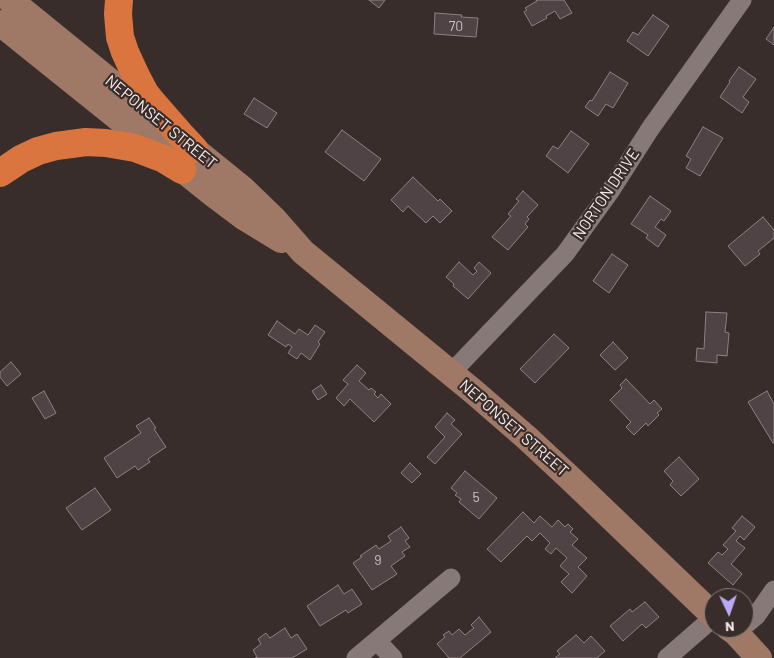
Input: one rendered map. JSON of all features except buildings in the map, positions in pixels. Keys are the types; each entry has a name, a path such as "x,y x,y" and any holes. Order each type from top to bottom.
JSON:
{"highway":[{"path":"0,173 21,159 38,151 56,146 86,142 134,148 159,157 188,159 180,134 152,102 136,76 125,52 120,37 119,0"}],"main road":[{"name":"NEPONSET STREET","path":"10,0 188,159"},
{"name":"NEPONSET STREET","path":"0,23 188,159 243,189 303,252 516,428 704,607"},
{"path":"745,638 760,658"}],"street":[{"name":"NORTON DRIVE","path":"451,373 565,254 611,190 650,129 742,0"},
{"path":"356,658 451,578"},
{"path":"754,617 774,590"},
{"path":"667,658 704,626"},
{"path":"377,641 393,658"}]}
